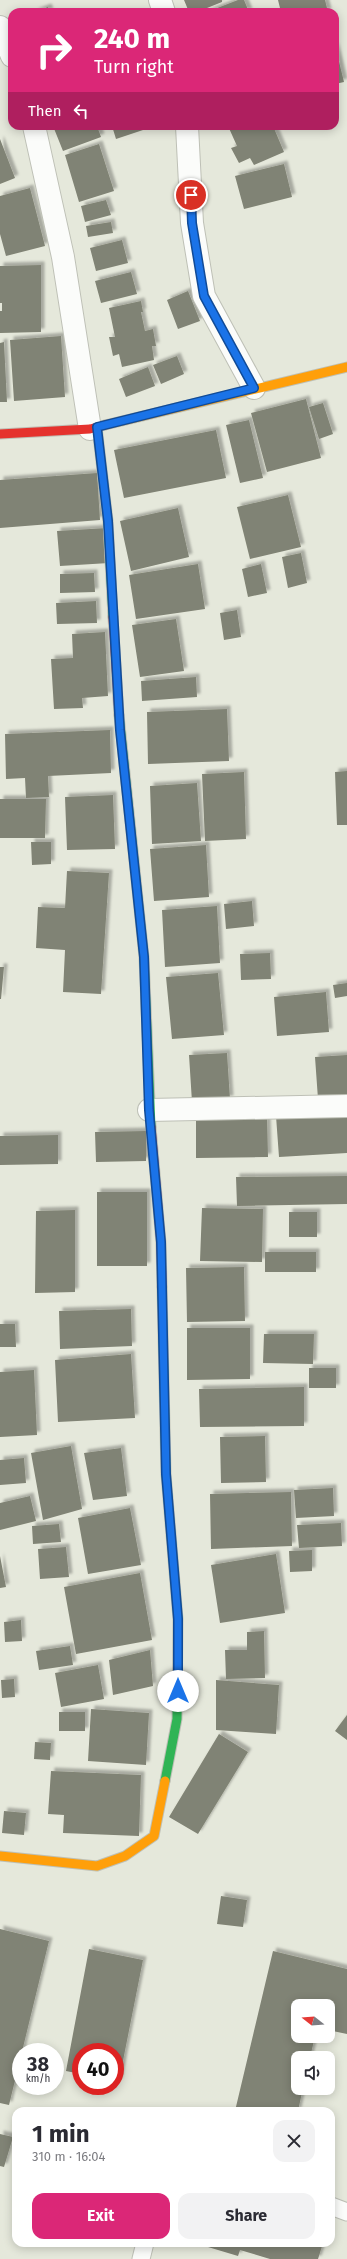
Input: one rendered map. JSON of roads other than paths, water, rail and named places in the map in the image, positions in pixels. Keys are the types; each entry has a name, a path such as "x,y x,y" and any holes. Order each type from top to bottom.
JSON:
{"street":[{"path":"0,27 8,46"},
{"path":"0,1856 97,1866 125,1856 154,1836 176,1727 178,1619 166,1474 161,1242 149,1110 144,957 120,730 108,521 63,257 35,130"},
{"path":"187,130 192,223 204,296 254,388"},
{"path":"0,434 93,428 254,388 347,367"},
{"path":"149,1110 347,1106"}],"lane":[{"path":"335,2208 347,2212"},
{"path":"141,2259 144,2247"}]}
